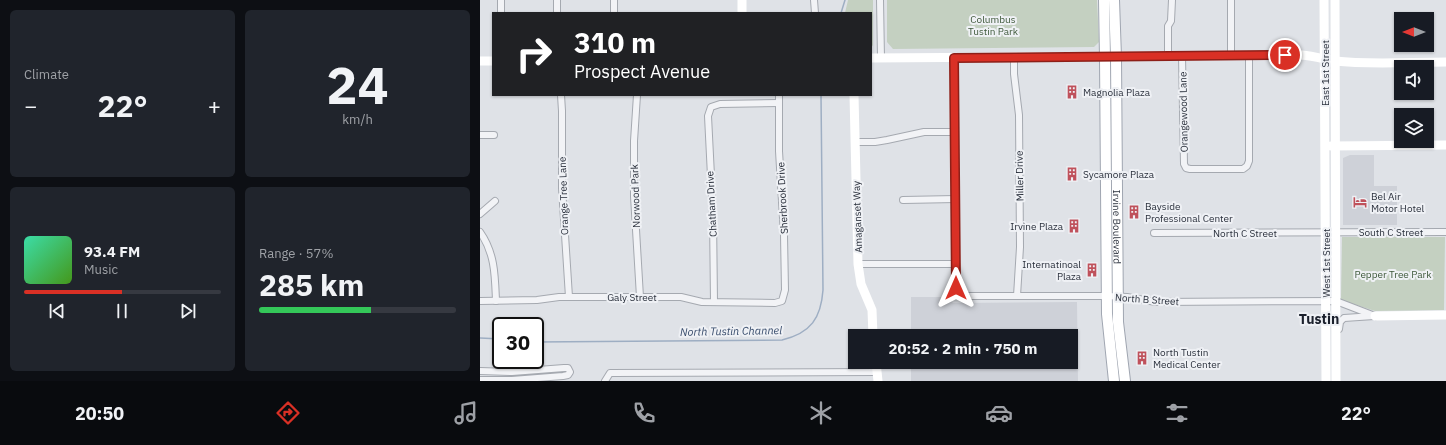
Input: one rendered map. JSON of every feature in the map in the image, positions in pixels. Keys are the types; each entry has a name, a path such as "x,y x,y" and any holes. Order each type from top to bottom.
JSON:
{"main road":[{"path":"742,0 742,12"},
{"name":"Irvine Boulevard","path":"1104,0 1105,58 1112,203"},
{"name":"Irvine Boulevard","path":"1114,0 1116,57 1112,203 1112,296 1108,327 1114,381"},
{"name":"East 1st Street","path":"1324,0 1325,146"},
{"name":"East 1st Street","path":"1335,0 1335,146"},
{"path":"876,58 1105,58 1302,55 1335,61 1446,62"},
{"path":"480,61 492,61"},
{"name":"Amaganset Way","path":"854,96 858,264 861,284 872,310 873,329"},
{"path":"1325,146 1446,145"},
{"name":"West 1st Street","path":"1325,146 1326,381"},
{"name":"West 1st Street","path":"1335,146 1336,381"},
{"name":"Irvine Boulevard","path":"1112,296 1125,381"},
{"path":"1375,316 1446,315"}],"street":[{"path":"500,0 501,12"},
{"path":"557,0 557,12"},
{"path":"614,0 614,12"},
{"path":"814,0 815,12"},
{"path":"876,58 880,0"},
{"path":"1168,57 1168,26 1171,21 1172,0"},
{"path":"1231,0 1231,56"},
{"name":"Orangewood Lane","path":"1182,56 1184,164 1186,168 1190,169 1243,169 1247,166 1249,162 1249,56"},
{"name":"Miller Drive","path":"1014,57 1014,74 1019,115 1020,247 1017,296"},
{"path":"858,264 956,264 954,58"},
{"name":"Orange Tree Lane","path":"561,96 562,188 569,297"},
{"name":"Norwood Park","path":"637,96 634,141 634,196 640,297"},
{"name":"Sherbrook Drive","path":"779,96 779,151 784,228 785,274 785,290 782,301"},
{"name":"Chatham Drive","path":"714,302 713,216 708,116 711,107 720,104 779,103"},
{"path":"855,142 875,142 924,132 955,132"},
{"path":"480,135 494,135"},
{"path":"903,200 956,199"},
{"path":"480,214 495,201"},
{"path":"480,232 492,256 495,276 496,301"},
{"name":"North C Street","path":"1154,233 1336,232"},
{"name":"South C Street","path":"1336,232 1446,232"},
{"name":"North B Street","path":"956,264 956,288 958,294 964,296 1112,296 1156,302 1336,301"},
{"name":"Galy Street","path":"480,301 537,300 569,297 682,297 702,302 775,303 782,301"},
{"path":"1336,301 1375,316"},
{"path":"1336,348 1339,343 1340,322 1344,318 1375,316"},
{"path":"480,371 512,372 568,368 570,372 568,375 563,376 491,381 480,380"},
{"path":"491,372 491,381"},
{"path":"605,381 610,373 798,373 878,377"},
{"path":"685,373 685,381"},
{"path":"798,373 798,381"}],"shaded area":[{"path":"1350,155 1374,155 1374,186 1397,186 1397,225 1343,225 1343,158"},
{"path":"911,297 949,297 953,303 1077,302 1077,329 911,329"},
{"path":"911,369 1078,369 1078,381 911,381"}],"green space":[{"path":"848,0 873,0 872,46 872,12 845,12"},
{"name":"Columbus Tustin Park","path":"887,0 1097,0 1099,42 1094,47 893,49 887,42"},
{"name":"Pepper Tree Park","path":"1342,237 1445,237 1444,310 1375,311 1341,300"}],"waterway":[{"name":"North Tustin Channel","path":"841,12 845,0"},
{"name":"North Tustin Channel","path":"544,342 782,340 800,333 813,323 820,309 823,290 821,96"},
{"name":"North Tustin Channel","path":"480,338 492,339"}],"place":[{"name":"Magnolia Plaza","path":"1072,92"},
{"name":"Sycamore Plaza","path":"1072,174"},
{"name":"Bel Air Motor Hotel","path":"1360,202"},
{"name":"Bayside Professional Center","path":"1134,212"},
{"name":"Irvine Plaza","path":"1074,226"},
{"name":"Internatinoal Plaza","path":"1092,270"},
{"name":"North Tustin Medical Center","path":"1142,358"}],"district":[{"name":"Tustin","path":"1319,319"}],"route":[{"path":"956,288 954,58 1105,58 1285,55"}]}
